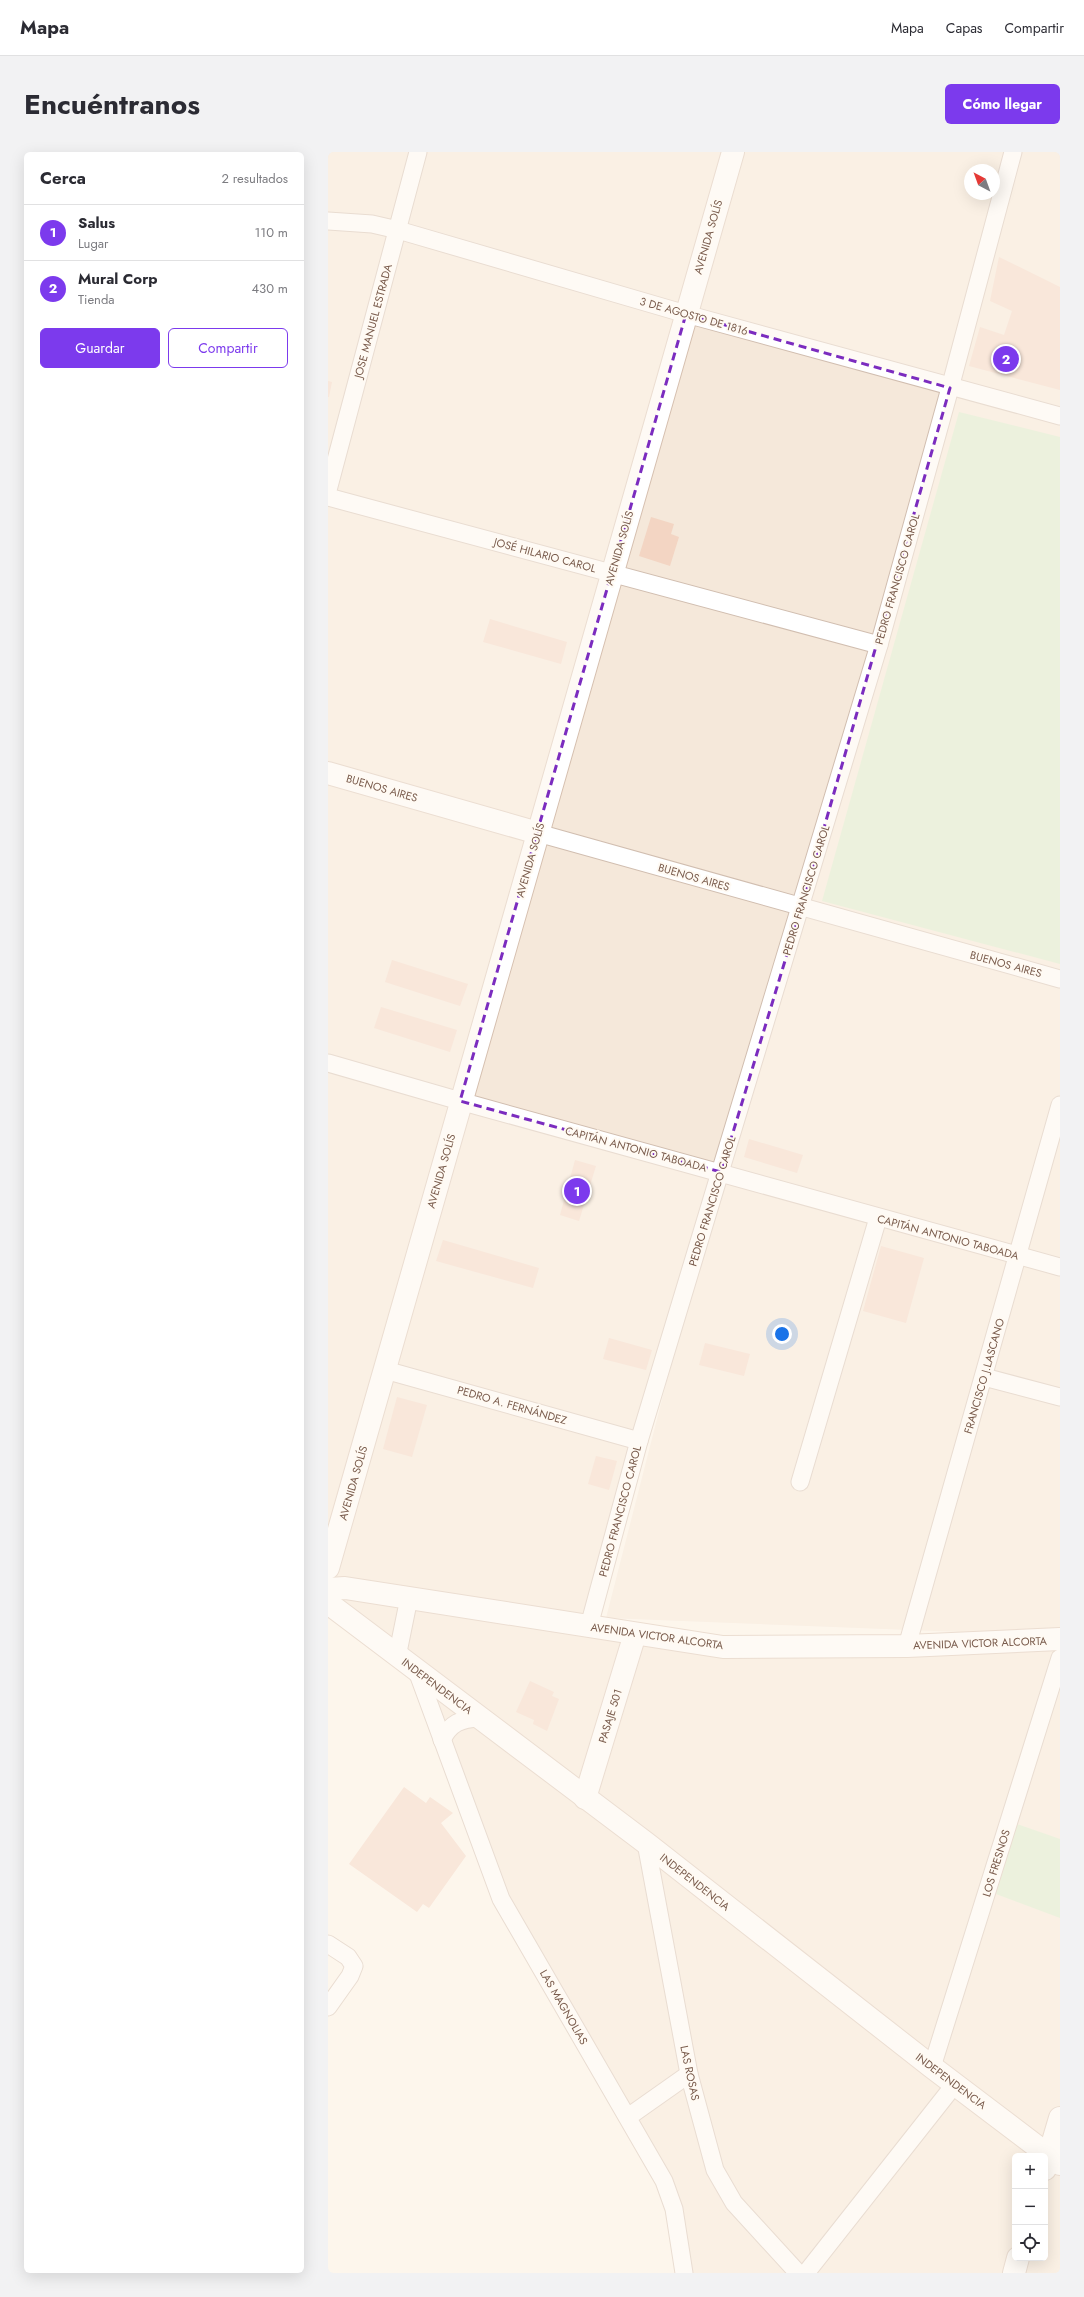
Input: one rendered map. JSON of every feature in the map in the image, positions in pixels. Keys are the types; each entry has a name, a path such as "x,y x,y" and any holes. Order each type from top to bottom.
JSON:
{"main road":[{"name":"AVENIDA SOLÍS","path":"328,1568 460,1101 733,152"},
{"name":"BUENOS AIRES","path":"328,773 538,833"},
{"name":"AVENIDA VICTOR ALCORTA","path":"328,1589 345,1588 723,1647 907,1646 1060,1639"},
{"name":"INDEPENDENCIA","path":"328,1603 646,1843 932,2067 1019,2133 1051,2163"},
{"name":"PASAJE 501","path":"585,1798 635,1634"},
{"path":"1019,2133 1030,2136 1041,2135 1051,2130 1059,2120"},
{"path":"1051,2163 1059,2120"},
{"path":"1014,2273 1017,2261"}],"street":[{"name":"JOSE MANUEL ESTRADA","path":"328,490 418,152"},
{"name":"PEDRO FRANCISCO CAROL","path":"589,1626 639,1441 801,908 879,645 1013,152"},
{"name":"3 DE AGOSTO DE 1816","path":"328,221 372,224 398,230 686,314 950,388 1060,416"},
{"name":"JOSÉ HILARIO CAROL","path":"328,497 879,645"},
{"name":"BUENOS AIRES","path":"538,833 801,908 1060,979"},
{"name":"CAPITÁN ANTONIO TABOADA","path":"328,1062 460,1101 721,1172 878,1218 1060,1267"},
{"name":"FRANCISCO J.LASCANO","path":"907,1646 1060,1105"},
{"path":"800,1482 878,1218"},
{"name":"PEDRO A. FERNÁNDEZ","path":"385,1370 639,1441"},
{"path":"984,1377 1060,1397"},
{"path":"397,1656 409,1598"},
{"name":"LOS FRESNOS","path":"932,2067 1060,1658"},
{"name":"LAS MAGNOLIAS","path":"417,1671 501,1898 628,2117 669,2193 674,2209 684,2273"},
{"path":"442,1740 447,1730 454,1723 466,1719 479,1718"},
{"name":"LAS ROSAS","path":"646,1843 689,2074 712,2162 724,2188 734,2203 798,2273"},
{"path":"328,1944 348,1957 354,1966 350,1976 328,2007"},
{"path":"628,2117 689,2074"},
{"path":"806,2273 954,2084"}],"highlighted area":[{"path":"686,314 950,388 801,908 721,1172 460,1101"}],"shaded area":[{"path":"328,152 1060,152 1060,1636 606,1618 717,1185 585,1617 328,1588"},
{"path":"336,1589 665,1643 1060,1642 1060,2273 690,2273 678,2207 514,1914 418,1670 328,1602"}],"green space":[{"path":"959,412 1060,437 1060,964 822,901"},
{"path":"1017,1824 1060,1839 1060,1918 996,1894"}],"building":[{"path":"999,257 1060,287 1060,390 969,366 980,327 1004,335 1012,311 990,301"},
{"path":"328,381 332,382 329,397 328,397"},
{"path":"651,517 674,524 671,534 679,537 670,566 639,556"},
{"path":"490,619 567,642 561,664 483,642"},
{"path":"392,960 468,984 460,1006 385,982"},
{"path":"381,1007 457,1030 450,1052 374,1028"},
{"path":"749,1139 803,1155 797,1173 744,1157"},
{"path":"575,1160 596,1166 579,1221 560,1215"},
{"path":"443,1240 539,1268 533,1288 436,1261"},
{"path":"881,1246 924,1258 906,1323 863,1311"},
{"path":"609,1338 652,1350 646,1370 603,1359"},
{"path":"705,1343 750,1354 744,1376 699,1365"},
{"path":"397,1397 427,1405 412,1457 383,1449"},
{"path":"596,1456 617,1461 609,1490 588,1484"},
{"path":"530,1681 554,1692 552,1696 559,1699 547,1731 533,1724 534,1720 516,1712"},
{"path":"404,1787 426,1803 430,1797 453,1813 441,1823 466,1856 429,1908 423,1904 417,1912 349,1864"}],"place":[{"name":"Mural Corp","path":"1006,359"},
{"name":"Salus","path":"577,1191"}]}
